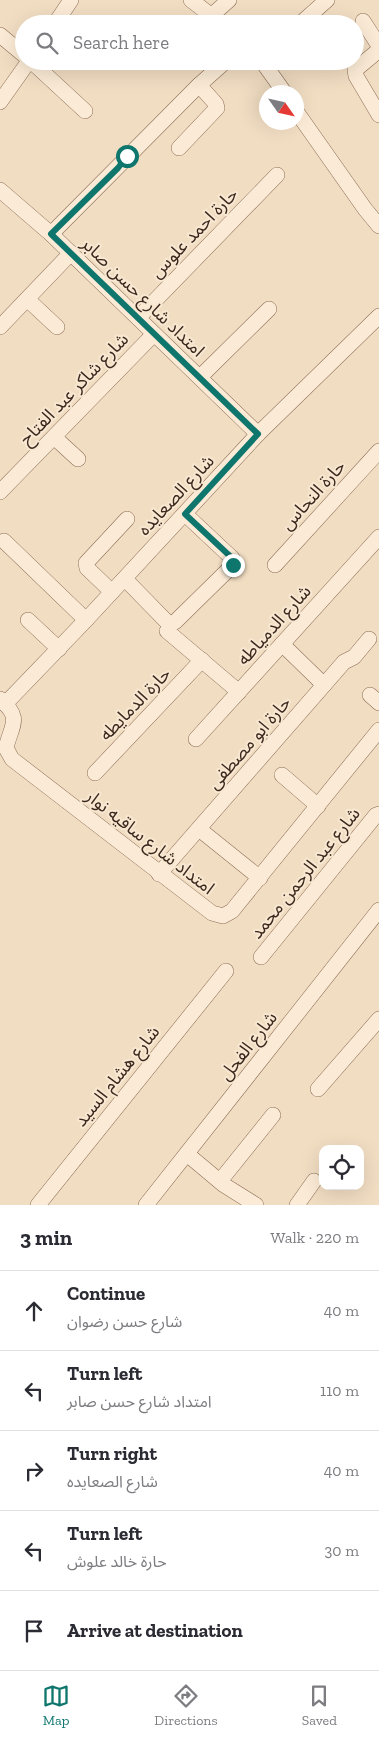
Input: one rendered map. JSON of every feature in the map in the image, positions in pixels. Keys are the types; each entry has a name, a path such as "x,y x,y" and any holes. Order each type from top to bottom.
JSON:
{"street":[{"path":"191,0 210,15"},
{"path":"220,15 229,0"},
{"path":"310,15 327,0"},
{"path":"60,15 66,2"},
{"path":"364,23 379,46"},
{"path":"0,35 15,48"},
{"path":"364,63 379,50"},
{"path":"0,102 23,70"},
{"path":"40,70 85,111"},
{"path":"51,234 216,70"},
{"path":"268,70 279,85"},
{"path":"356,70 356,76 379,115"},
{"path":"179,148 217,108 216,104 199,85"},
{"path":"304,122 379,226"},
{"name":"حارة احمد علوس","path":"138,318 277,175"},
{"name":"امتداد شارع حسن صابر","path":"0,190 51,234 258,434"},
{"path":"0,327 71,253"},
{"path":"27,299 57,326"},
{"path":"200,377 269,309"},
{"name":"شارع الصعايده","path":"3,702 59,649 258,434 379,316"},
{"name":"شارع شاكر عبد الفتاح","path":"0,492 154,334"},
{"path":"54,437 78,458"},
{"name":"حارة النحاس","path":"275,565 379,451"},
{"path":"125,579 170,623 175,622 233,565 232,558 185,514"},
{"path":"112,592 87,568 86,563 128,519"},
{"name":"شارع الدمياطه","path":"196,739 379,537"},
{"path":"4,541 86,620"},
{"path":"28,620 59,649"},
{"path":"167,631 239,692"},
{"name":"حارة ابو مصطفى","path":"159,874 344,662 354,657 369,638"},
{"path":"282,644 324,685"},
{"name":"حارة الدمايطه","path":"95,773 202,660"},
{"name":"امتداد شارع ساقيه نوار","path":"3,702 12,714 15,723 8,737 6,748 12,759 159,874 212,913 223,916 232,911 260,878 379,730"},
{"path":"282,775 318,806"},
{"name":"شارع عبد الرحمن محمد","path":"261,957 376,815 379,814"},
{"path":"199,830 260,878"},
{"name":"شارع الفحل","path":"146,1205 379,910"},
{"name":"شارع هشام السيد","path":"38,1205 226,970"},
{"path":"318,1089 379,1019"},
{"path":"220,1182 273,1115"},
{"path":"187,1154 220,1182 256,1205"},
{"path":"297,1205 314,1181"}],"route":[{"path":"127,156 118,168 51,234 258,434 185,514 234,560 233,565"}]}
